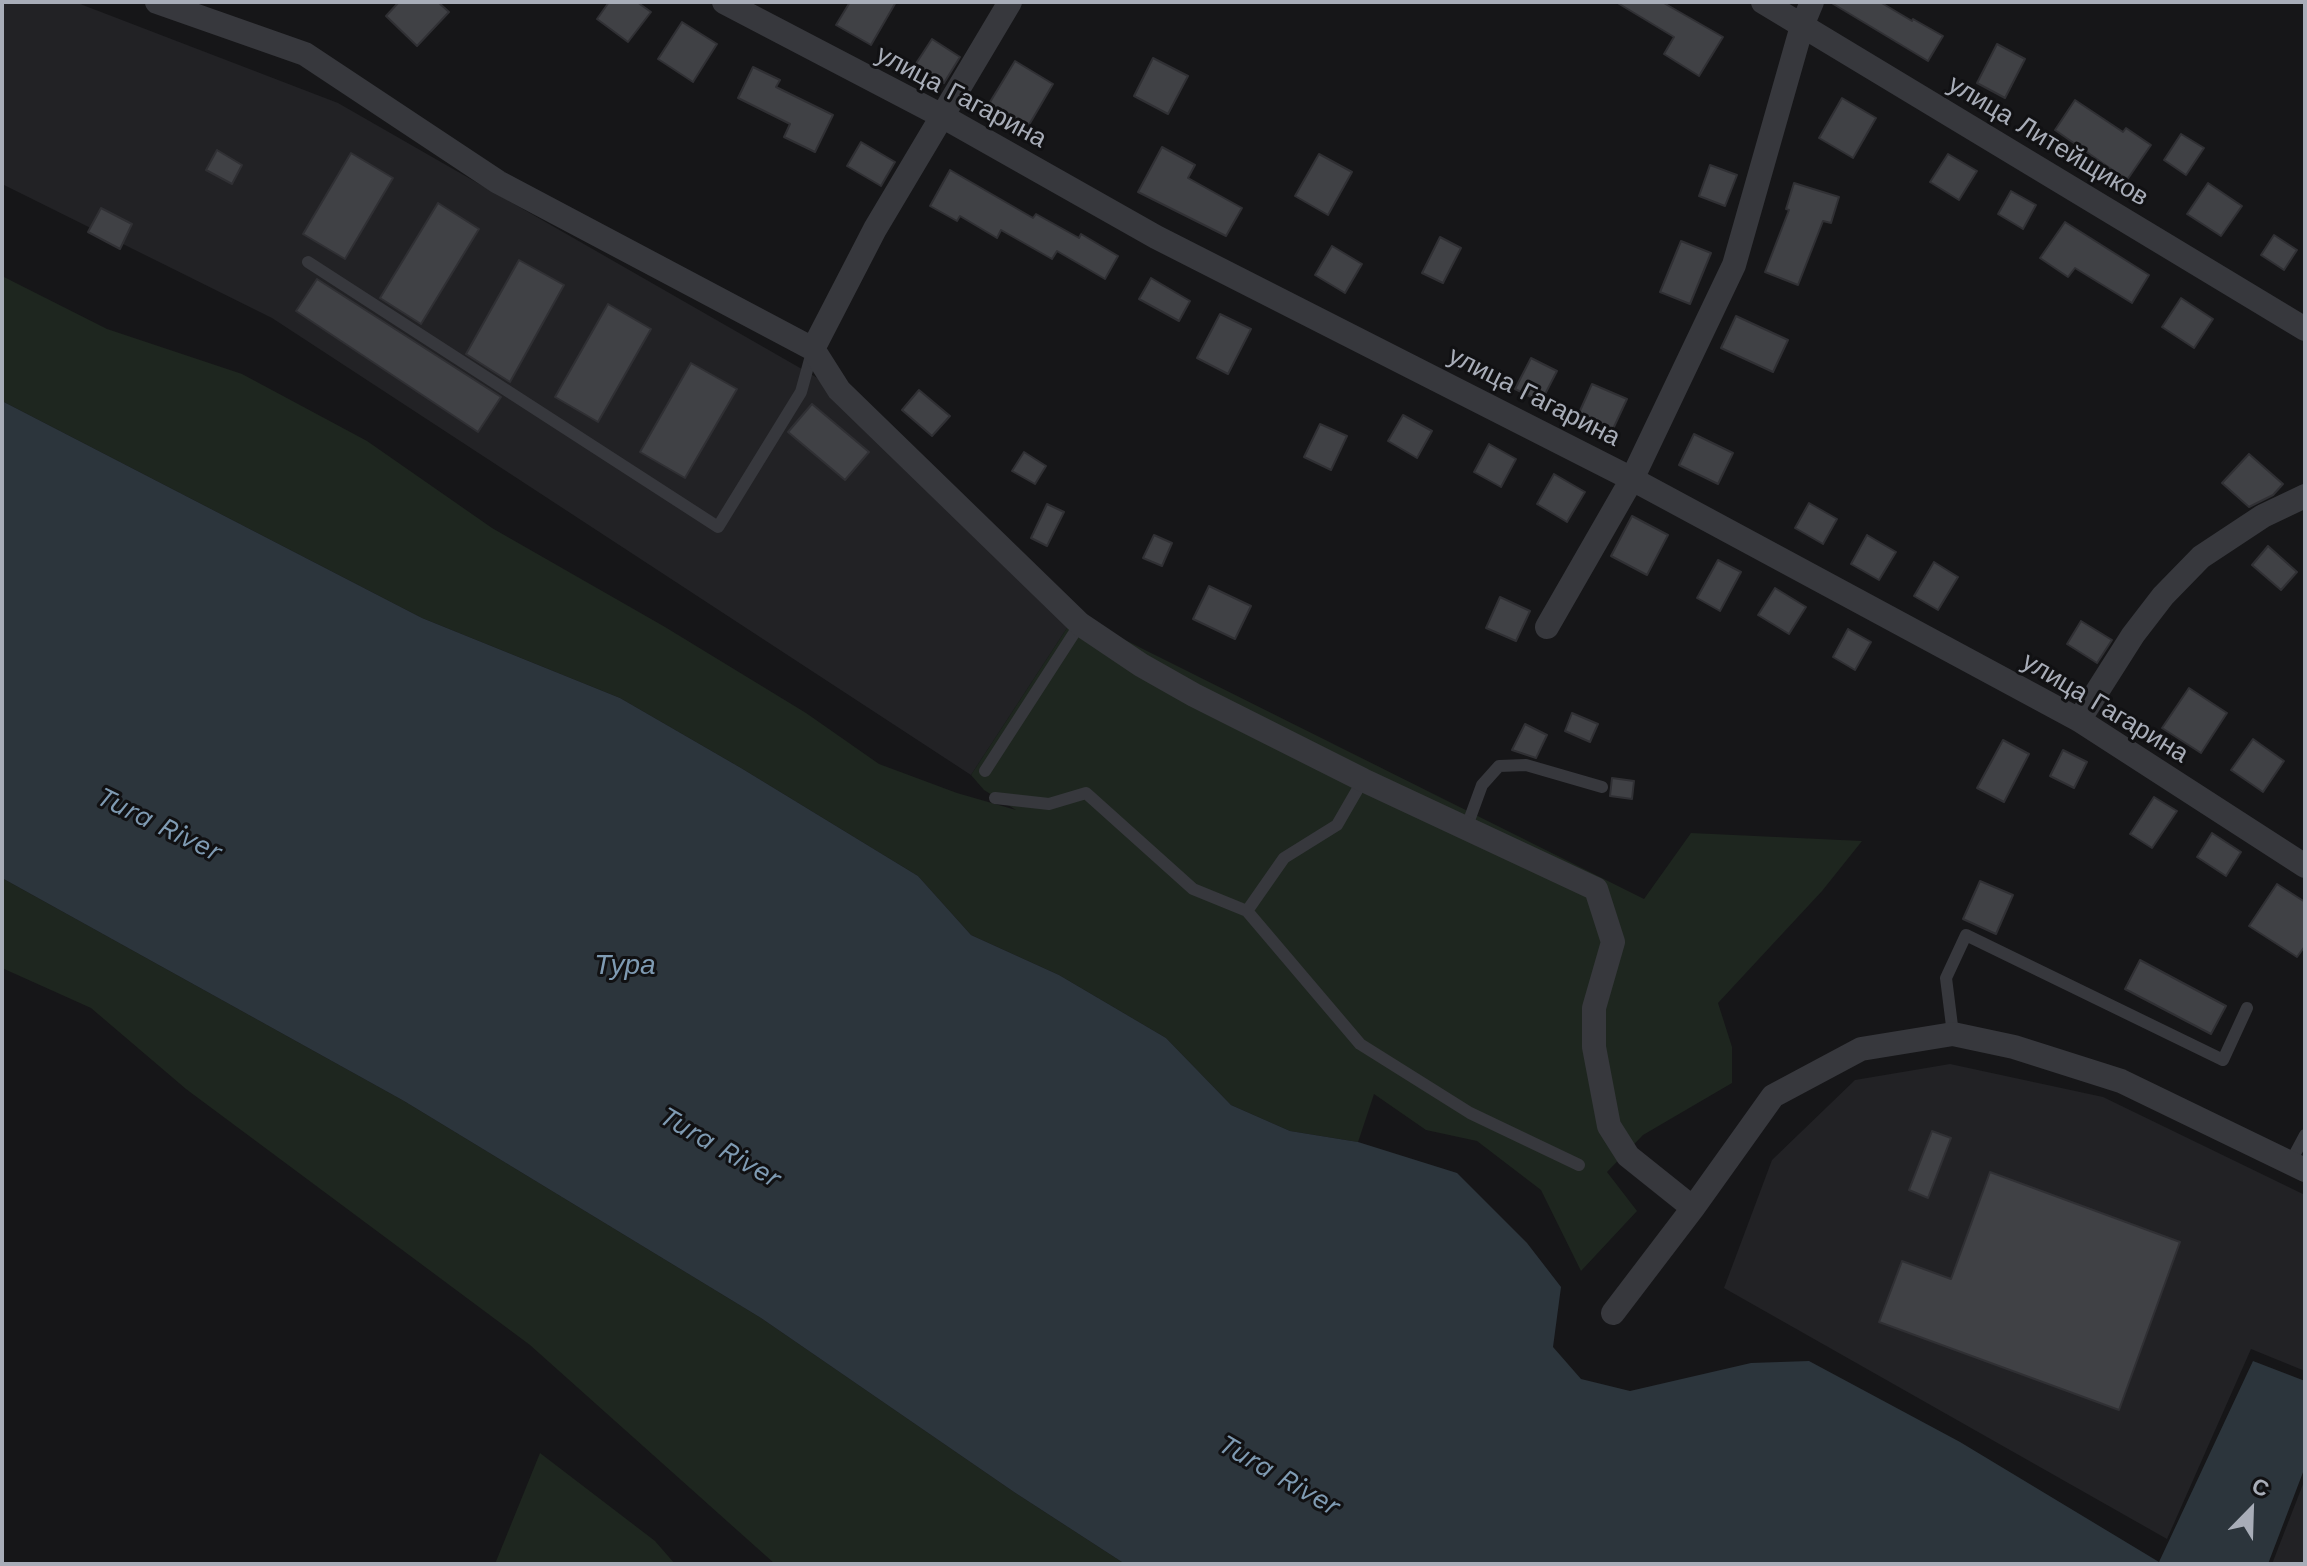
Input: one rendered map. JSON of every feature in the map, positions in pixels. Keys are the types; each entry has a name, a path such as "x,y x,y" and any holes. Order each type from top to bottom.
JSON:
{"street":[{"path":"157,2 305,54 498,182 813,349 839,390 1080,624 1141,665 1194,695 1363,780 1467,826 1596,889 1613,942 1594,1008 1594,1047 1609,1126 1628,1156 1693,1208"},
{"name":"улица Гагарина","path":"724,2 942,116 1156,237 1632,479 2079,720 2305,866"},
{"path":"813,349 875,229 1010,2"},
{"name":"улица Литейщиков","path":"1763,2 2305,329"},
{"path":"1547,627 1632,479 1734,265 1802,26 1812,2"},
{"path":"2079,720 2133,635 2163,596 2201,557 2263,516 2305,496"},
{"path":"1613,1313 1773,1096 1861,1049 1953,1034 2014,1047 2121,1081 2298,1167"}],"lane":[{"path":"308,262 718,527 801,392 813,349"},
{"path":"985,771 1080,624"},
{"path":"1467,826 1482,785 1499,766 1526,765 1602,787"},
{"path":"1247,911 1284,858 1337,825 1363,780"},
{"path":"995,798 1049,804 1086,793 1193,889 1247,911 1360,1044 1470,1113 1579,1165"},
{"path":"1953,1034 1946,978 1966,935 2223,1060 2247,1008"},
{"path":"2298,1167 2305,1135"}],"shaded area":[{"path":"2,2 75,2 338,103 821,380 1069,625 971,775 272,318 2,184"},
{"path":"2,276 107,329 242,374 367,441 492,528 665,627 806,713 879,764 957,793 1016,810 984,790 971,775 1069,625 1115,635 1644,899 1691,833 1862,841 1822,891 1718,1003 1732,1047 1732,1083 1643,1135 1607,1172 1637,1211 1581,1271 1541,1190 1477,1141 1426,1130 1374,1094 1358,1142 1290,1131 1231,1105 1166,1038 1059,975 971,935 918,876 620,698 422,618 2,401"},
{"path":"2,878 404,1101 761,1318 1014,1492 1125,1564 775,1564 530,1345 186,1089 91,1008 2,968"},
{"path":"1950,1064 2103,1097 2305,1195 2305,1371 2251,1349 2167,1539 1724,1288 1772,1160 1855,1080"},
{"path":"540,1453 655,1541 675,1564 495,1564"},
{"path":"2305,1479 2305,1564 2272,1564"}],"water":[{"name":"Тура","path":"2,401 422,618 620,698 918,876 971,935 1059,975 1166,1038 1231,1105 1290,1131 1358,1142 1457,1173 1527,1243 1561,1287 1553,1347 1581,1379 1630,1391 1751,1363 1809,1361 1960,1442 2159,1562 2253,1361 2305,1381 2305,1467 2268,1564 1125,1564 1014,1492 761,1318 404,1101 2,878"}],"building":[{"path":"399,2 438,2 449,12 417,46 386,16"},
{"path":"609,2 637,2 651,12 628,42 597,19"},
{"path":"850,2 896,2 871,45 836,25"},
{"path":"1616,2 1662,2 1723,37 1699,76 1664,54 1674,37"},
{"path":"1830,2 1880,2 1943,36 1928,61"},
{"path":"682,22 717,44 693,82 658,59"},
{"path":"932,39 960,57 944,83 915,65"},
{"path":"1997,44 2025,59 2005,98 1977,83"},
{"path":"1153,58 1188,76 1168,114 1134,96"},
{"path":"1015,61 1053,84 1026,130 987,107"},
{"path":"753,67 780,80 776,87 833,115 815,152 784,137 790,124 738,98"},
{"path":"1842,98 1876,118 1853,158 1819,138"},
{"path":"2075,100 2123,132 2126,128 2151,145 2127,180 2055,130"},
{"path":"2181,134 2204,148 2186,175 2164,160"},
{"path":"861,142 895,162 881,186 847,166"},
{"path":"1162,147 1195,165 1188,178 1242,208 1226,236 1138,192"},
{"path":"217,150 242,165 232,184 206,170"},
{"path":"351,153 393,178 345,259 303,234"},
{"path":"1319,154 1352,172 1328,215 1295,196"},
{"path":"1948,154 1977,171 1959,200 1930,182"},
{"path":"1710,165 1737,175 1725,206 1699,196"},
{"path":"950,170 1033,218 1036,214 1079,238 1081,234 1118,256 1105,279 1057,251 1052,259 1001,230 997,238 960,216 957,221 930,206"},
{"path":"1794,183 1839,197 1831,223 1823,221 1798,285 1765,272 1789,210 1786,209"},
{"path":"2208,183 2242,206 2221,236 2187,214"},
{"path":"2011,191 2036,205 2023,229 1998,214"},
{"path":"438,203 479,229 421,324 380,298"},
{"path":"101,208 132,224 120,249 88,232"},
{"path":"2065,222 2149,275 2132,303 2075,268 2068,277 2040,258"},
{"path":"2274,235 2297,250 2284,270 2261,255"},
{"path":"1440,237 1461,248 1443,283 1422,273"},
{"path":"1681,241 1711,253 1690,304 1660,292"},
{"path":"1332,246 1362,264 1345,293 1315,275"},
{"path":"519,260 564,285 510,382 466,354"},
{"path":"1151,278 1190,301 1179,321 1139,299"},
{"path":"317,279 501,397 478,432 296,311"},
{"path":"2181,298 2213,319 2194,348 2162,327"},
{"path":"608,304 651,329 598,422 555,397"},
{"path":"1220,314 1251,329 1228,374 1197,358"},
{"path":"1736,316 1788,340 1773,372 1721,348"},
{"path":"1531,358 1557,371 1541,402 1515,389"},
{"path":"691,363 737,389 685,478 640,452"},
{"path":"1592,384 1627,399 1613,429 1579,413"},
{"path":"919,390 950,416 932,436 902,410"},
{"path":"812,404 869,452 845,480 788,432"},
{"path":"1403,415 1432,431 1417,458 1388,441"},
{"path":"1320,424 1347,436 1331,470 1304,457"},
{"path":"1694,434 1733,453 1718,484 1679,465"},
{"path":"1489,444 1516,459 1501,487 1474,472"},
{"path":"1024,452 1046,466 1035,484 1012,471"},
{"path":"2249,454 2283,484 2273,495 2249,507 2222,483"},
{"path":"1554,474 1585,492 1567,522 1537,504"},
{"path":"1809,503 1837,519 1823,544 1795,528"},
{"path":"1047,504 1064,512 1047,546 1031,538"},
{"path":"1632,516 1668,535 1647,575 1611,556"},
{"path":"1154,535 1172,543 1162,566 1143,558"},
{"path":"1867,535 1896,552 1879,580 1851,564"},
{"path":"2268,546 2297,572 2281,590 2252,565"},
{"path":"1718,560 1741,572 1720,611 1697,598"},
{"path":"1934,562 1958,577 1938,610 1914,596"},
{"path":"1209,586 1251,606 1235,639 1193,619"},
{"path":"1775,588 1806,607 1789,634 1758,615"},
{"path":"1500,597 1530,611 1516,641 1486,628"},
{"path":"2081,621 2112,640 2097,663 2067,644"},
{"path":"1848,629 1871,642 1855,670 1833,657"},
{"path":"2189,688 2227,713 2201,753 2162,728"},
{"path":"1572,713 1598,724 1590,742 1565,731"},
{"path":"1525,724 1547,735 1536,758 1512,750"},
{"path":"2253,739 2284,761 2263,792 2231,770"},
{"path":"2003,740 2029,754 2004,802 1977,788"},
{"path":"2063,750 2087,762 2074,788 2050,776"},
{"path":"1612,778 1634,781 1632,799 1610,796"},
{"path":"2154,797 2177,811 2152,848 2130,834"},
{"path":"2212,833 2241,852 2226,876 2197,857"},
{"path":"1980,881 2013,895 1996,934 1963,919"},
{"path":"2277,884 2305,902 2305,946 2297,957 2249,926"},
{"path":"2140,960 2226,1006 2211,1034 2125,989"},
{"path":"1932,1131 1951,1138 1928,1198 1909,1190"},
{"path":"1990,1172 2180,1242 2119,1410 1879,1322 1902,1261 1951,1279"}],"water label":[{"name":"Tura River","path":"159,825"},
{"name":"Tura River","path":"720,1148"},
{"name":"Tura River","path":"1279,1476"}]}
